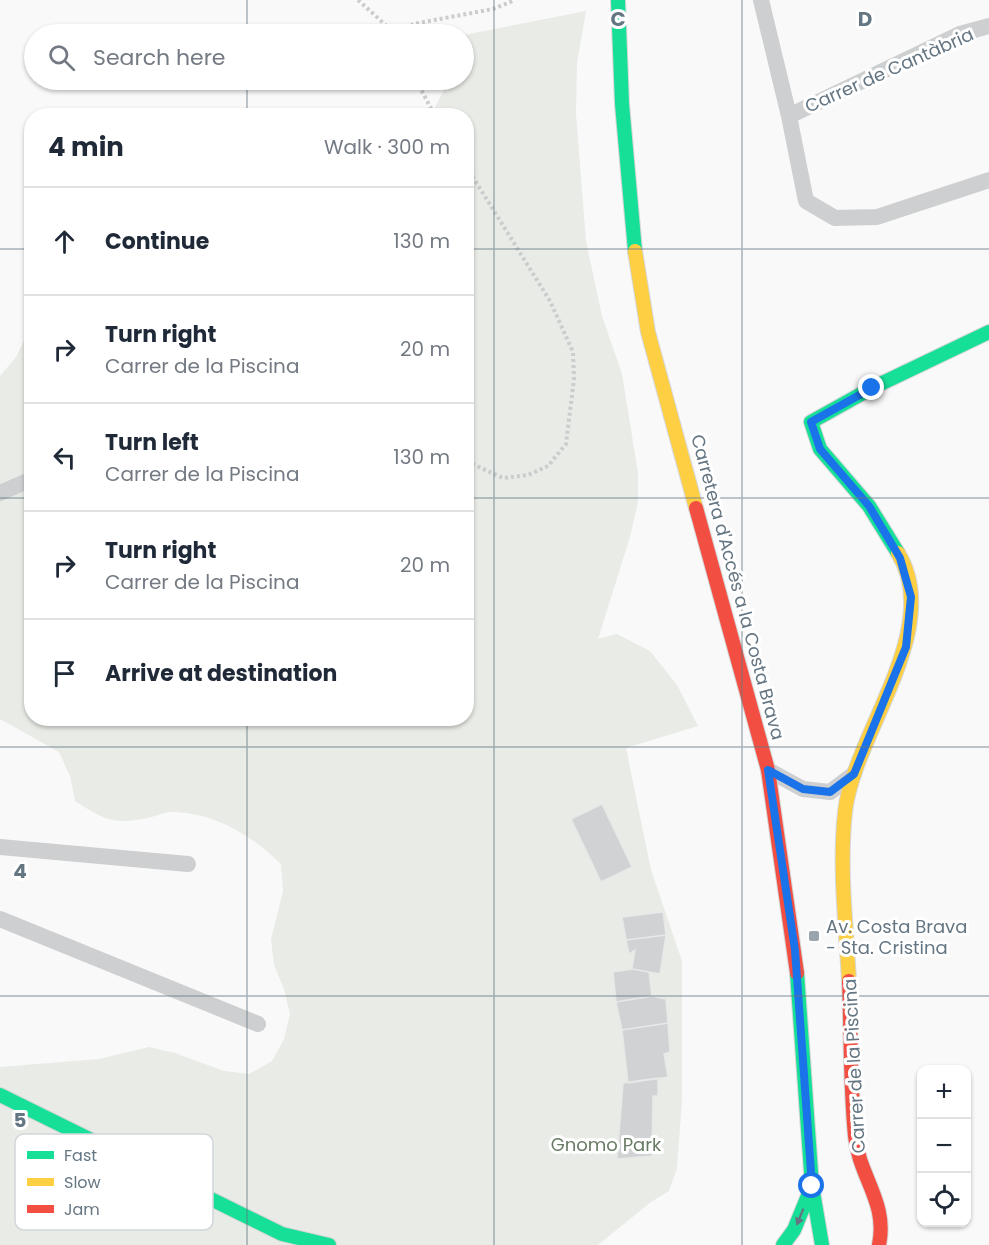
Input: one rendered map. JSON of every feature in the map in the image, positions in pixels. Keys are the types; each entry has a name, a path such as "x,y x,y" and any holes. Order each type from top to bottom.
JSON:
{"street":[{"name":"Carretera d'Accés a la Costa Brava","path":"618,0 622,104 631,217 648,332 768,770 795,950 812,1186 822,1245"},
{"path":"760,0 789,116 806,201 835,218 877,217 989,180"},
{"name":"Carrer de Cantàbria","path":"789,116 960,34 989,26"},
{"name":"Carrer de la Piscina","path":"879,1245 883,1226 875,1192 860,1166 855,1136 843,841 845,810 854,774 906,647 911,597 900,558 869,506 820,449 811,422 872,388 989,332"},
{"path":"0,493 24,482"},
{"path":"768,770 803,789 830,792 854,774"},
{"path":"0,847 188,864"},
{"path":"0,919 258,1024"},
{"path":"0,1095 79,1134"},
{"path":"783,1245 794,1230 812,1186"},
{"path":"213,1200 282,1234 329,1245"}],"path":[{"path":"358,0 384,24"},
{"path":"413,24 493,9 515,0"},
{"path":"421,90 431,108"},
{"path":"474,179 550,301 573,352 574,379 566,444 548,466 528,475 502,478 474,465"}],"green space":[{"name":"Gnomo Park","path":"586,11 577,63 576,114 586,241 602,316 622,374 638,473 638,502 630,537 598,639 617,634 650,651 677,685 698,726 626,748 651,870 682,961 682,1100 677,1168 669,1191 651,1202 598,1245 0,1245 0,1067 99,1059 149,1047 175,1053 224,1071 249,1074 272,1061 284,1039 290,1014 284,989 274,965 271,939 283,891 281,864 246,836 205,817 172,812 136,820 117,821 94,813 75,801 70,776 59,752 0,719 0,376 16,357 24,340 24,726 474,726 474,108 435,108 443,90 474,90 474,33"}],"building":[{"path":"602,804 632,867 601,882 571,819"},
{"path":"663,912 666,935 626,940 622,917"},
{"path":"666,935 660,974 632,969 635,950 629,954 626,940"},
{"path":"632,969 649,972 652,996 616,1002 613,972"},
{"path":"652,996 666,999 668,1023 622,1030 616,1002"},
{"path":"668,1023 670,1052 664,1054 668,1077 628,1083 622,1030"},
{"path":"658,1078 658,1096 653,1096 652,1156 617,1159 623,1083"}],"traffic: fast":[{"path":"618,0 622,104 635,251"},
{"path":"898,553 869,506 820,449 811,422 872,388 989,332"},
{"path":"797,973 812,1186 822,1245"},
{"path":"0,1095 79,1134"},
{"path":"783,1245 794,1230 812,1186"},
{"path":"213,1200 282,1234 329,1245"}],"traffic: slow":[{"path":"635,251 648,332 696,508"},
{"path":"849,981 843,875 845,812 863,750 904,648 911,615 910,583 898,553"}],"traffic: jam":[{"path":"696,508 768,770 797,973"},
{"path":"849,981 855,1136 880,1216 879,1245"}],"place":[{"name":"Av. Costa Brava - Sta. Cristina","path":"814,936"}],"route":[{"path":"812,1186 795,950 768,770 803,789 830,792 854,774 906,647 911,597 900,558 869,506 820,449 811,422 872,388"}]}
